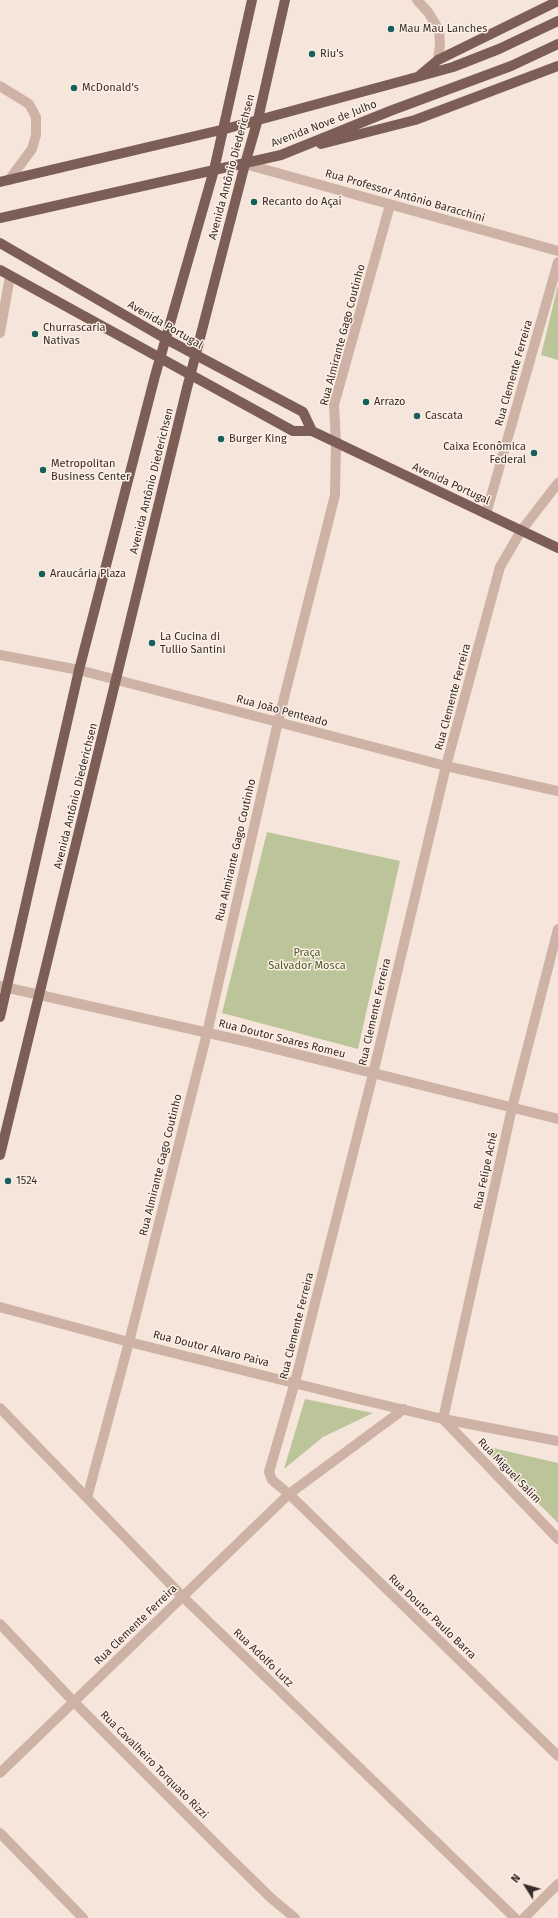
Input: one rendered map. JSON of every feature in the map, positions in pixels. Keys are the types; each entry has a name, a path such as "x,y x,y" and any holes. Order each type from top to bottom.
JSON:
{"main road":[{"name":"Avenida Antônio Diederichsen","path":"0,1017 4,987 79,670 160,359 225,129 252,0"},
{"name":"Avenida Antônio Diederichsen","path":"0,1155 190,376 258,119 286,0"},
{"path":"417,78 438,60 558,1"},
{"name":"Avenida Nove de Julho","path":"4,181 225,129 417,78 453,67 499,49 558,21"},
{"name":"Avenida Nove de Julho","path":"0,218 281,155 511,66 558,44"},
{"path":"281,155 415,120 558,66"},
{"name":"Avenida Portugal","path":"0,243 195,356 303,412 312,431"},
{"name":"Avenida Portugal","path":"0,270 293,432 312,431 558,548"}],"street":[{"path":"417,0 428,12 439,30 440,44 438,60"},
{"path":"0,86 29,104 36,117 36,134 32,149 4,181"},
{"name":"Rua Professor Antônio Baracchini","path":"245,164 558,251"},
{"name":"Rua Almirante Gago Coutinho","path":"87,1498 129,1342 207,1033 278,722 335,495 336,443 334,405 390,205"},
{"name":"Rua Clemente Ferreira","path":"486,514 558,262"},
{"path":"0,333 10,276"},
{"path":"521,531 558,483"},
{"name":"Rua Clemente Ferreira","path":"289,1494 272,1480 269,1472 295,1382 373,1074 446,766 500,567 521,531"},
{"name":"Rua João Penteado","path":"0,655 79,670 446,766 558,791"},
{"name":"Rua Felipe Achê","path":"444,1419 512,1108 558,929"},
{"name":"Rua Doutor Soares Romeu","path":"4,987 207,1033 558,1119"},
{"name":"Rua Doutor Alvaro Paiva","path":"0,1307 129,1342 444,1419 558,1441"},
{"name":"Rua Adolfo Lutz","path":"0,1408 183,1597 516,1918"},
{"name":"Rua Clemente Ferreira","path":"0,1773 289,1494 404,1409"},
{"name":"Rua Miguel Salim","path":"444,1419 558,1539"},
{"name":"Rua Doutor Paulo Barra","path":"289,1494 558,1756"},
{"name":"Rua Cavalheiro Torquato Rizzi","path":"0,1624 74,1702 272,1898 295,1918"},
{"path":"0,1833 83,1918"},
{"path":"524,1918 558,1884"}],"green space":[{"path":"558,285 558,360 541,355"},
{"name":"Praça Salvador Mosca","path":"267,832 400,861 358,1049 222,1013"},
{"path":"305,1399 373,1413 323,1437 284,1469"},
{"path":"480,1445 558,1463 558,1523"}],"place":[{"name":"Mau Mau Lanches","path":"391,29"},
{"name":"Riu's","path":"312,54"},
{"name":"McDonald's","path":"74,88"},
{"name":"Recanto do Açaí","path":"254,202"},
{"name":"Churrascaria Nativas","path":"35,334"},
{"name":"Arrazo","path":"366,402"},
{"name":"Cascata","path":"417,416"},
{"name":"Burger King","path":"221,439"},
{"name":"Caixa Econômica Federal","path":"534,453"},
{"name":"Metropolitan Business Center","path":"43,470"},
{"name":"Araucária Plaza","path":"42,574"},
{"name":"La Cucina di Tullio Santini","path":"152,643"},
{"name":"1524","path":"8,1181"}]}
